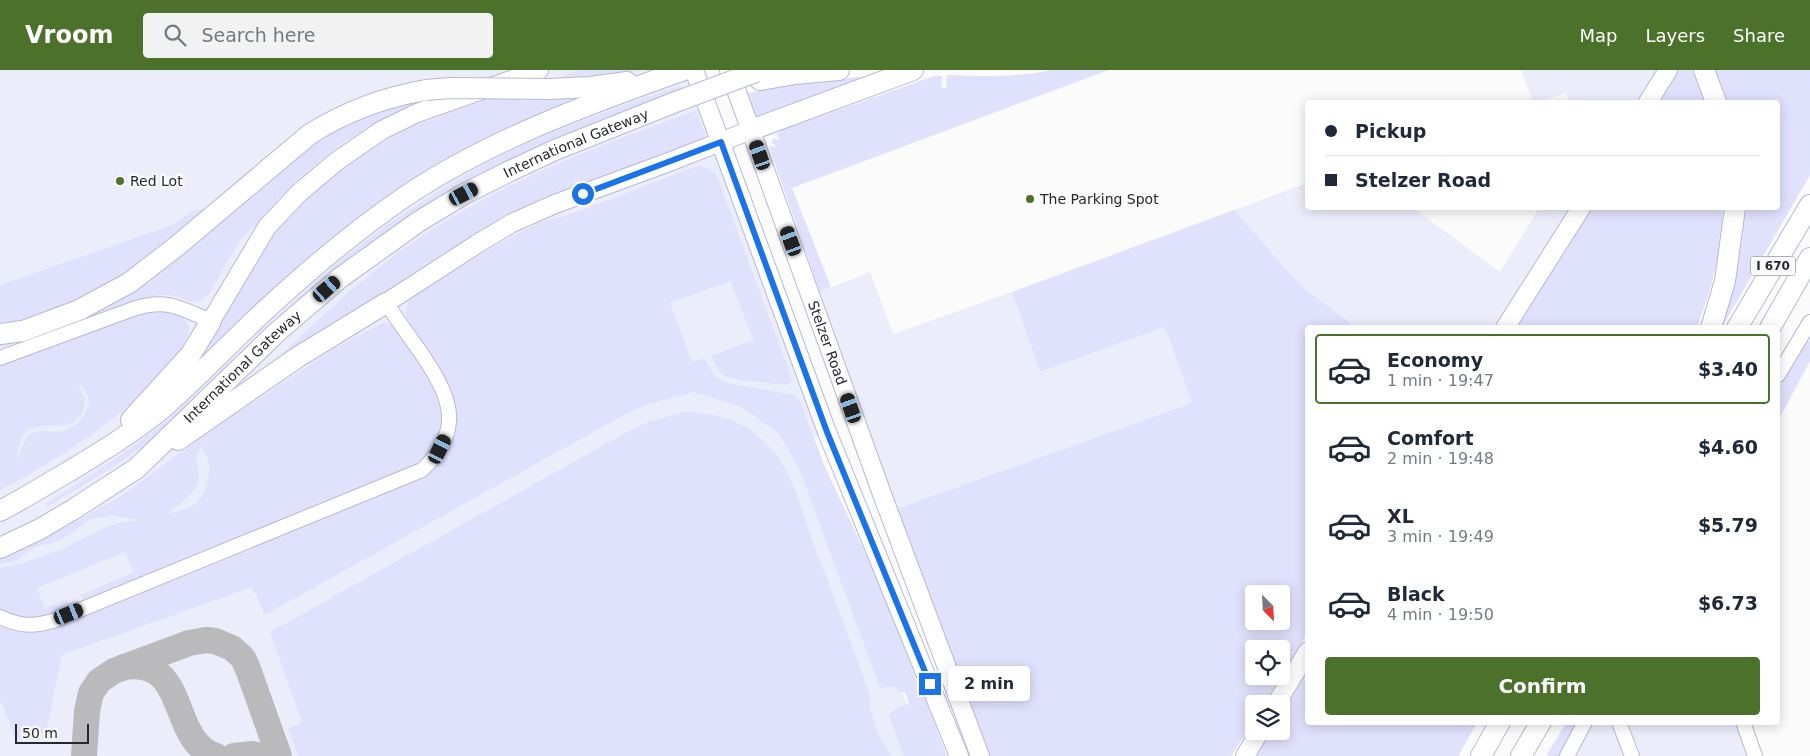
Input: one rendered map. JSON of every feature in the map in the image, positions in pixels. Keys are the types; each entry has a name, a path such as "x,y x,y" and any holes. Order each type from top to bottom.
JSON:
{"highway":[{"name":"International Gateway","path":"0,511 129,434 164,407 260,315 326,256 403,198 461,164 527,131 581,108 684,70"},
{"name":"International Gateway","path":"0,548 74,510 137,468 276,333 340,278 386,244 464,194 510,170 555,150 716,87 760,74 795,74 838,70"},
{"path":"750,130 913,70"},
{"path":"1704,70 1715,100"},
{"path":"0,334 23,331 79,310 120,288 151,267 310,134 322,126 357,110 393,98 426,90 450,88 548,89 590,87 663,77"},
{"name":"I 670","path":"1739,325 1810,204"},
{"path":"1712,325 1725,281 1735,210"},
{"name":"I 670","path":"1772,325 1810,258"},
{"path":"1780,327 1810,286"},
{"path":"137,468 221,412 298,357 386,303"},
{"path":"88,460 156,394 191,354 211,320"},
{"path":"1481,756 1498,725"},
{"path":"1521,756 1539,725"}],"main road":[{"path":"211,320 267,227 299,194 337,161 382,130 417,113 538,70"},
{"path":"694,70 827,432 959,756"},
{"name":"Stelzer Road","path":"729,70 882,494 980,756"},
{"path":"1649,100 1668,70"},
{"path":"386,303 512,223 555,204 636,175 750,130"},
{"path":"1507,325 1580,210"},
{"path":"1281,695 1305,656"},
{"path":"1245,756 1255,740"}],"street":[{"path":"4,355 155,303 170,304 211,320"},
{"path":"0,617 25,626 53,621 422,470 433,461 445,439 448,426 447,401 443,388 431,367 386,303"},
{"path":"1780,372 1810,322"},
{"path":"1567,756 1583,725"},
{"path":"1620,725 1632,756"},
{"path":"1744,725 1755,756"}],"shaded area":[{"path":"0,70 694,70 827,432 808,442 889,649 923,756 0,756"},
{"path":"580,70 642,70 609,77 552,81"},
{"path":"1051,70 1109,70 792,188 831,287 820,292 771,153 770,146 775,147 776,145 771,143 774,138 780,139 776,134 782,130 934,76 942,76 941,87 946,88 947,75 1012,75"},
{"path":"1521,70 1669,70 1650,100 1569,100 1566,93 1545,100 1532,100"},
{"path":"1675,70 1692,70 1704,100 1656,100"},
{"path":"1714,70 1810,70 1810,175 1725,322 1721,321 1742,210 1780,210 1780,100 1725,100"},
{"path":"867,76 829,90 829,93 757,118 752,115 744,94 792,84"},
{"path":"680,86 682,91 575,130 534,148 452,191 146,444 112,468 47,507 45,504 110,462 172,416 324,274 416,205 474,170 515,149 607,111"},
{"path":"587,94 493,136 400,189 350,224 299,267 204,357 202,356 202,352 272,236 298,205 351,160 408,128 498,95"},
{"path":"430,99 375,123 340,145 295,182 240,240 208,295 203,299 195,302 167,295 148,297 0,348 0,339 46,328 322,137 379,109"},
{"path":"696,111 705,134 702,140 565,192 544,197 486,227 483,232 410,276 294,353 267,368 328,311 391,258 426,233 462,211 538,172 616,140"},
{"path":"701,166 710,169 717,176 792,379 786,385 745,380 724,375 716,366 711,356 753,340 731,281 670,303 692,362 704,358 715,377 727,383 793,395 800,401 825,467 878,580 915,675 919,692 925,698 947,756 904,756 889,715 897,708 909,703 905,692 899,692 895,686 880,688 799,468 778,433 742,407 694,392 645,405 620,417 265,615 252,587 62,655 46,732 40,736 21,740 14,735 2,703 0,703 0,626 13,631 26,632 53,630 411,483 419,478 432,469 446,450 455,411 443,377 407,319 405,311 409,299 441,277 540,222 566,216"},
{"path":"1305,184 1305,210 1416,210 1500,272 1538,210 1583,210 1532,292 1532,303 1528,312 1519,316 1514,325 1353,325 1301,286 1234,210"},
{"path":"209,208 120,282 25,324 0,328 0,285 175,224 192,211"},
{"path":"1234,210 1301,286 1353,325 1305,325 1305,637 1290,662 1290,640 1245,640 1245,685 1276,685 1270,695 1245,695 1245,734 1231,756 985,756 893,510 1192,403 1165,327 1040,372 1012,292"},
{"path":"1583,210 1722,210 1721,239 1716,269 1698,325 1514,325 1519,316 1528,312 1532,303 1532,292"},
{"path":"870,272 893,334 1012,292 1040,372 1165,327 1192,403 893,510 820,292"},
{"path":"145,310 175,313 187,322 189,327 188,337 162,373 121,412 72,448 0,490 0,365","holes":["78,384 88,395 88,402 84,415 79,421 67,430 33,433 25,441 16,459 21,439 27,431 36,427 66,425 75,421 82,413 85,399"]},
{"path":"382,323 393,325 400,331 431,382 438,398 442,415 440,432 432,449 416,466 89,600 83,600 80,595 134,572 125,552 37,588 45,608 67,599 69,607 52,616 24,619 11,616 0,609 0,568 23,563 65,548 108,526 140,520 113,516 95,518 88,520 59,541 35,547 16,561 0,564 0,559 66,527 126,493 208,432 332,350","holes":["202,446 209,470 208,481 201,497 194,505 167,514 187,498 196,487 199,476 197,458"]},
{"path":"1805,341 1810,341 1810,361 1780,417 1780,385"},
{"path":"682,412 706,413 729,419 759,437 777,455 796,492 869,692 870,708 878,734 892,756 298,756 288,728 302,723 270,632 629,431 648,422"},
{"path":"1305,671 1305,725 1476,725 1458,756 1255,756 1265,740 1290,740 1290,697"},
{"path":"1565,725 1579,725 1562,756 1546,756"},
{"path":"1578,725 1749,725 1760,756 1562,756"}],"taxiway":[{"path":"84,756 87,711 91,693 99,681 114,671 189,643 206,640 215,641 232,648 243,658 279,756"},
{"path":"124,667 145,667 159,675 169,687 191,734 201,747 216,756"},
{"path":"234,756 253,754 261,756"}],"place":[{"name":"Red Lot","path":"120,181"},
{"name":"The Parking Spot","path":"1030,199"}],"route":[{"path":"583,194 721,142 827,432 930,684"}]}
